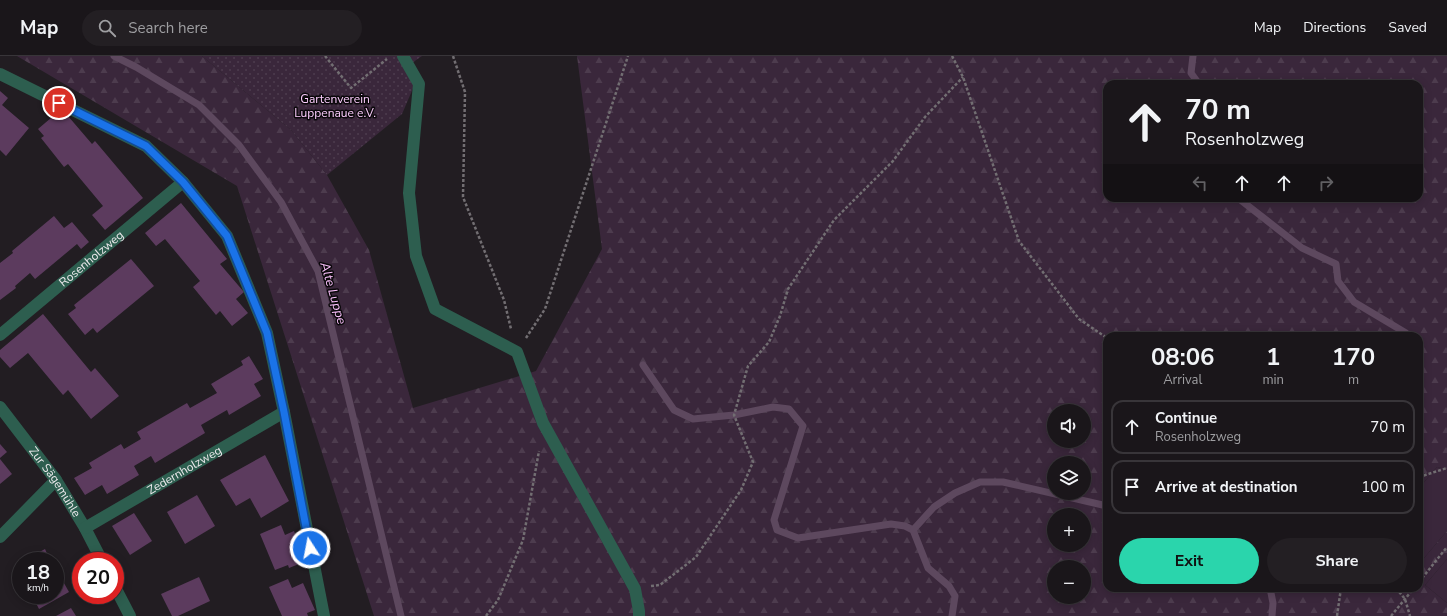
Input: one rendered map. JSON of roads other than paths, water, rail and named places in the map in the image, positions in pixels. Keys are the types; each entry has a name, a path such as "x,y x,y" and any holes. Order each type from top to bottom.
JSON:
{"street":[{"path":"403,56 419,84 409,193 416,256 435,309 517,352 543,423 635,589 639,616"},
{"path":"0,74 146,146 183,182 227,236 267,333 324,616"},
{"name":"Rosenholzweg","path":"0,335 183,182"},
{"name":"Zur Sägemühle","path":"0,407 56,480 85,528 97,552"},
{"name":"Zedernholzweg","path":"85,528 284,412"},
{"path":"0,537 56,480"},
{"path":"124,604 130,616"}],"waterway":[{"name":"Alte Luppe","path":"114,56 136,67 199,105 239,145 281,202 318,271 401,616"},
{"path":"1193,56 1191,73 1196,80"},
{"path":"1243,202 1302,248 1336,264 1338,281 1354,302 1404,332"},
{"path":"643,365 674,410 693,419 734,415 773,407 789,409 803,426 774,520 777,530 798,538 891,524 905,526 913,530 928,568 949,586 955,596 952,616"},
{"path":"913,530 934,507 955,493 980,482 1003,482 1103,505"},
{"path":"1271,592 1273,603 1272,616"}],"park label":[{"name":"Gartenverein Luppenaue e.V.","path":"335,106"}]}
